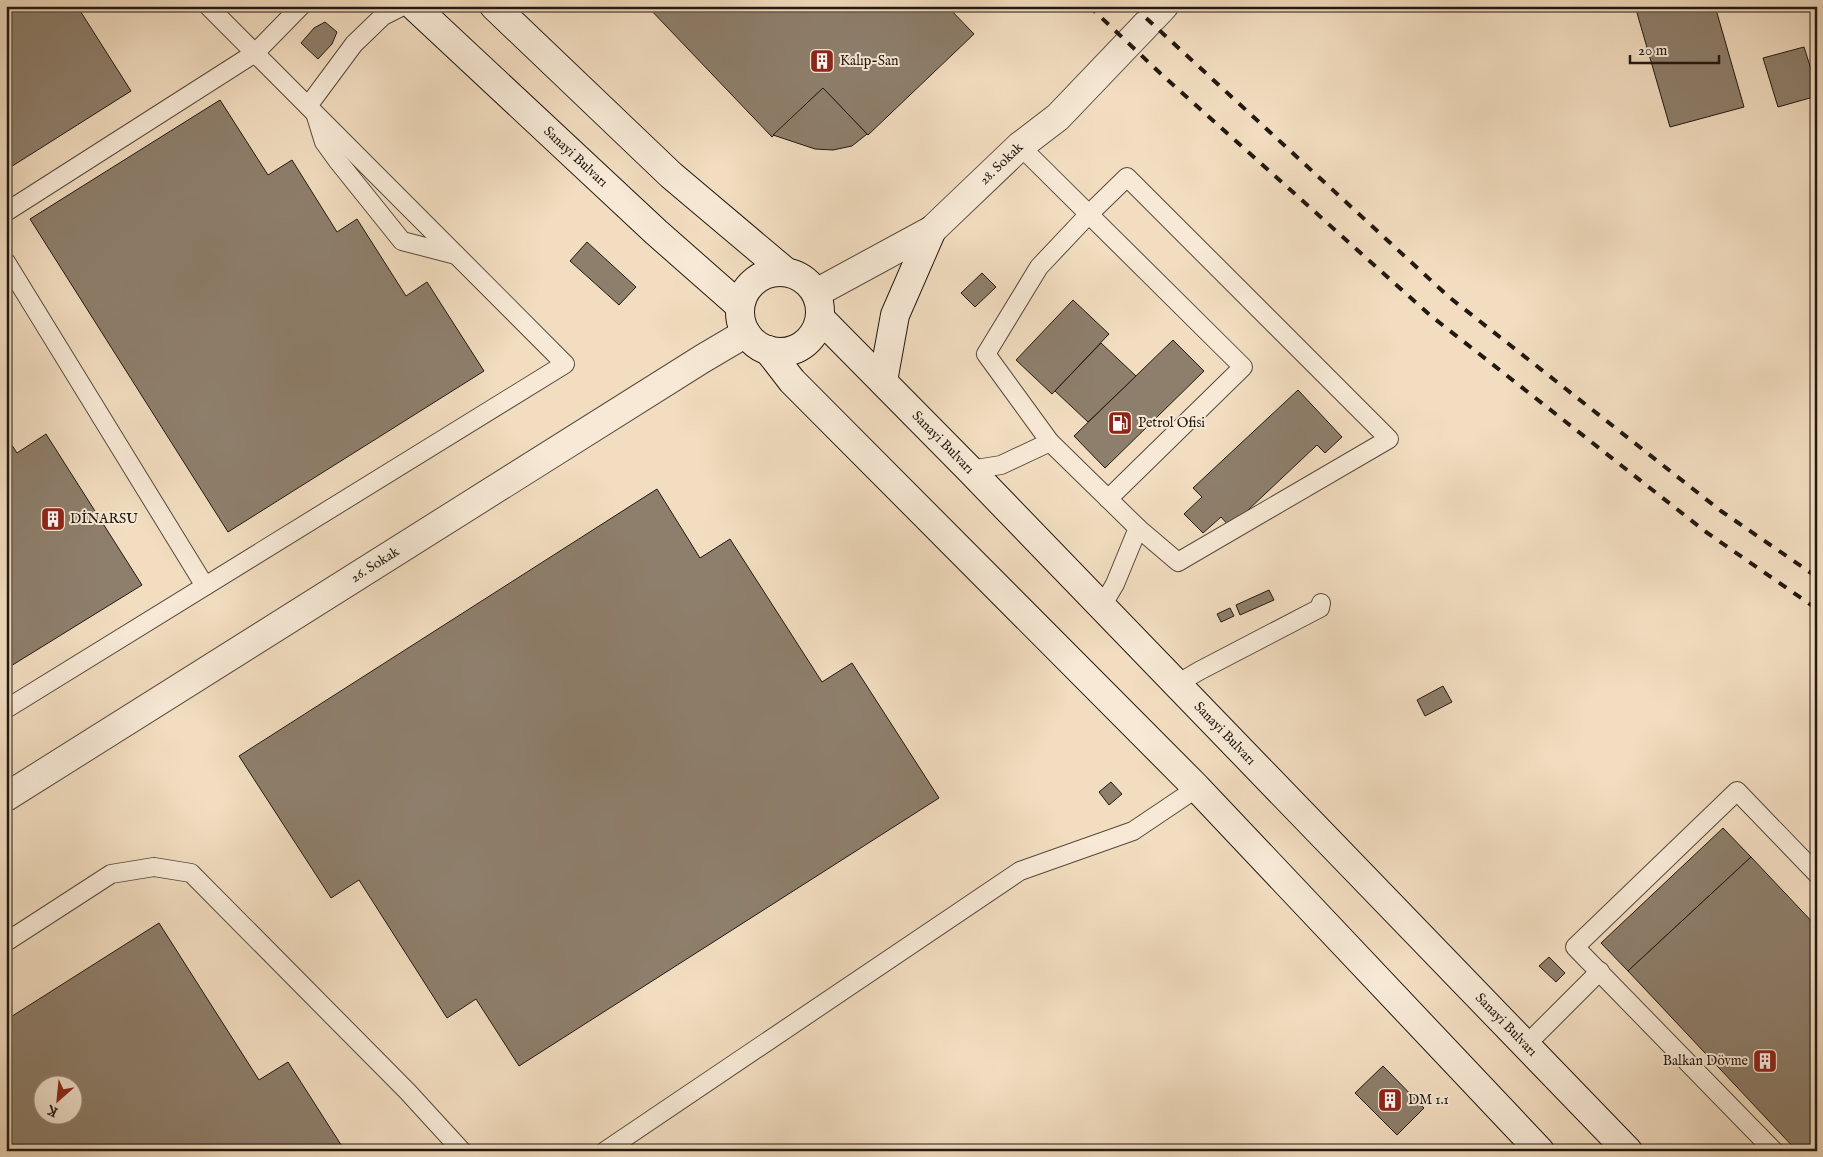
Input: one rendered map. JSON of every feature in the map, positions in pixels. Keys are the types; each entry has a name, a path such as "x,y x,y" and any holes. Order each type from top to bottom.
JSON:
{"main road":[{"name":"Sanayi Bulvarı","path":"414,6 656,232 740,306"},
{"path":"494,6 671,175 786,272"},
{"name":"28. Sokak","path":"818,306 932,230 1020,146 1058,116 1164,6"},
{"path":"883,381 895,315 932,230"},
{"path":"773,272 786,272 798,275 809,283 818,306 816,331 807,342 795,350 781,352 768,350 755,344 746,333 740,320 740,306 744,294 751,284 761,276 773,272"},
{"name":"Sanayi Bulvarı","path":"818,306 883,381 1628,1151"},
{"name":"26. Sokak","path":"6,797 693,364 746,333"},
{"path":"768,350 792,382 1197,788 1540,1151"}],"lane":[{"path":"6,709 565,364 208,6"},
{"path":"6,212 255,53 301,6"},
{"path":"311,110 354,44 382,16 403,6"},
{"path":"311,110 324,142 332,154 402,241 456,256"},
{"path":"1020,146 1243,367 1108,499"},
{"path":"1127,177 1389,439 1178,562 1138,528 1050,442 986,354 1039,267 1088,214 1127,177"},
{"path":"6,262 205,586"},
{"path":"970,470 1001,465 1050,442"},
{"path":"1102,606 1115,584 1138,528"},
{"path":"1177,684 1320,608 1321,603"},
{"path":"605,1151 1020,871 1133,831 1197,788"},
{"path":"1774,1151 1575,946 1736,791 1817,874"},
{"path":"6,942 110,874 154,867 191,873 408,1092 462,1151"},
{"path":"1526,1045 1600,972"}],"building":[{"path":"6,6 77,6 131,91 6,170"},
{"name":"Kalıp-San","path":"647,6 947,6 974,34 868,135 823,88 772,137"},
{"path":"1635,6 1715,6 1744,107 1670,127"},
{"path":"325,22 337,32 332,44 318,59 301,43 314,28"},
{"path":"1804,47 1817,88 1817,96 1778,107 1763,58"},
{"path":"823,88 867,134 852,146 833,150 815,149 773,135"},
{"path":"220,100 268,175 292,160 337,232 357,219 406,296 427,282 484,371 228,532 30,219"},
{"path":"587,242 636,287 619,305 570,261"},
{"path":"982,273 996,287 975,307 961,293"},
{"path":"1073,300 1109,334 1052,394 1016,360"},
{"path":"1173,340 1204,371 1105,468 1074,436"},
{"path":"1101,343 1136,376 1088,422 1055,391"},
{"path":"1298,390 1342,437 1325,453 1317,445 1230,527 1221,517 1203,533 1184,514 1202,497 1193,488"},
{"name":"DİNARSU","path":"46,434 142,585 6,669 6,436 17,453"},
{"path":"657,489 700,558 730,539 822,682 852,663 939,798 519,1066 476,999 447,1018 359,880 331,898 239,756"},
{"path":"1269,590 1274,600 1240,615 1236,605"},
{"path":"1230,608 1234,616 1221,622 1217,614"},
{"path":"1443,686 1452,702 1425,716 1417,700"},
{"path":"1111,782 1122,794 1109,805 1099,792"},
{"path":"1723,828 1751,857 1628,971 1601,943"},
{"name":"Balkan Dövme","path":"1751,857 1817,927 1817,1151 1797,1151 1628,971"},
{"path":"159,923 259,1080 288,1062 345,1151 6,1151 6,1020"},
{"path":"1549,957 1565,973 1556,982 1539,966"},
{"name":"DM 1.1","path":"1383,1066 1424,1108 1397,1135 1355,1093"}],"railway":[{"path":"1089,6 1160,73 1431,316 1706,532 1817,609"},
{"path":"1133,6 1449,297 1721,511 1817,577"}],"place":[{"name":"Kalıp-San","path":"822,61"},
{"name":"Petrol Ofisi","path":"1120,423"},
{"name":"DİNARSU","path":"53,519"},
{"name":"Balkan Dövme","path":"1765,1061"},
{"name":"DM 1.1","path":"1390,1100"}]}
